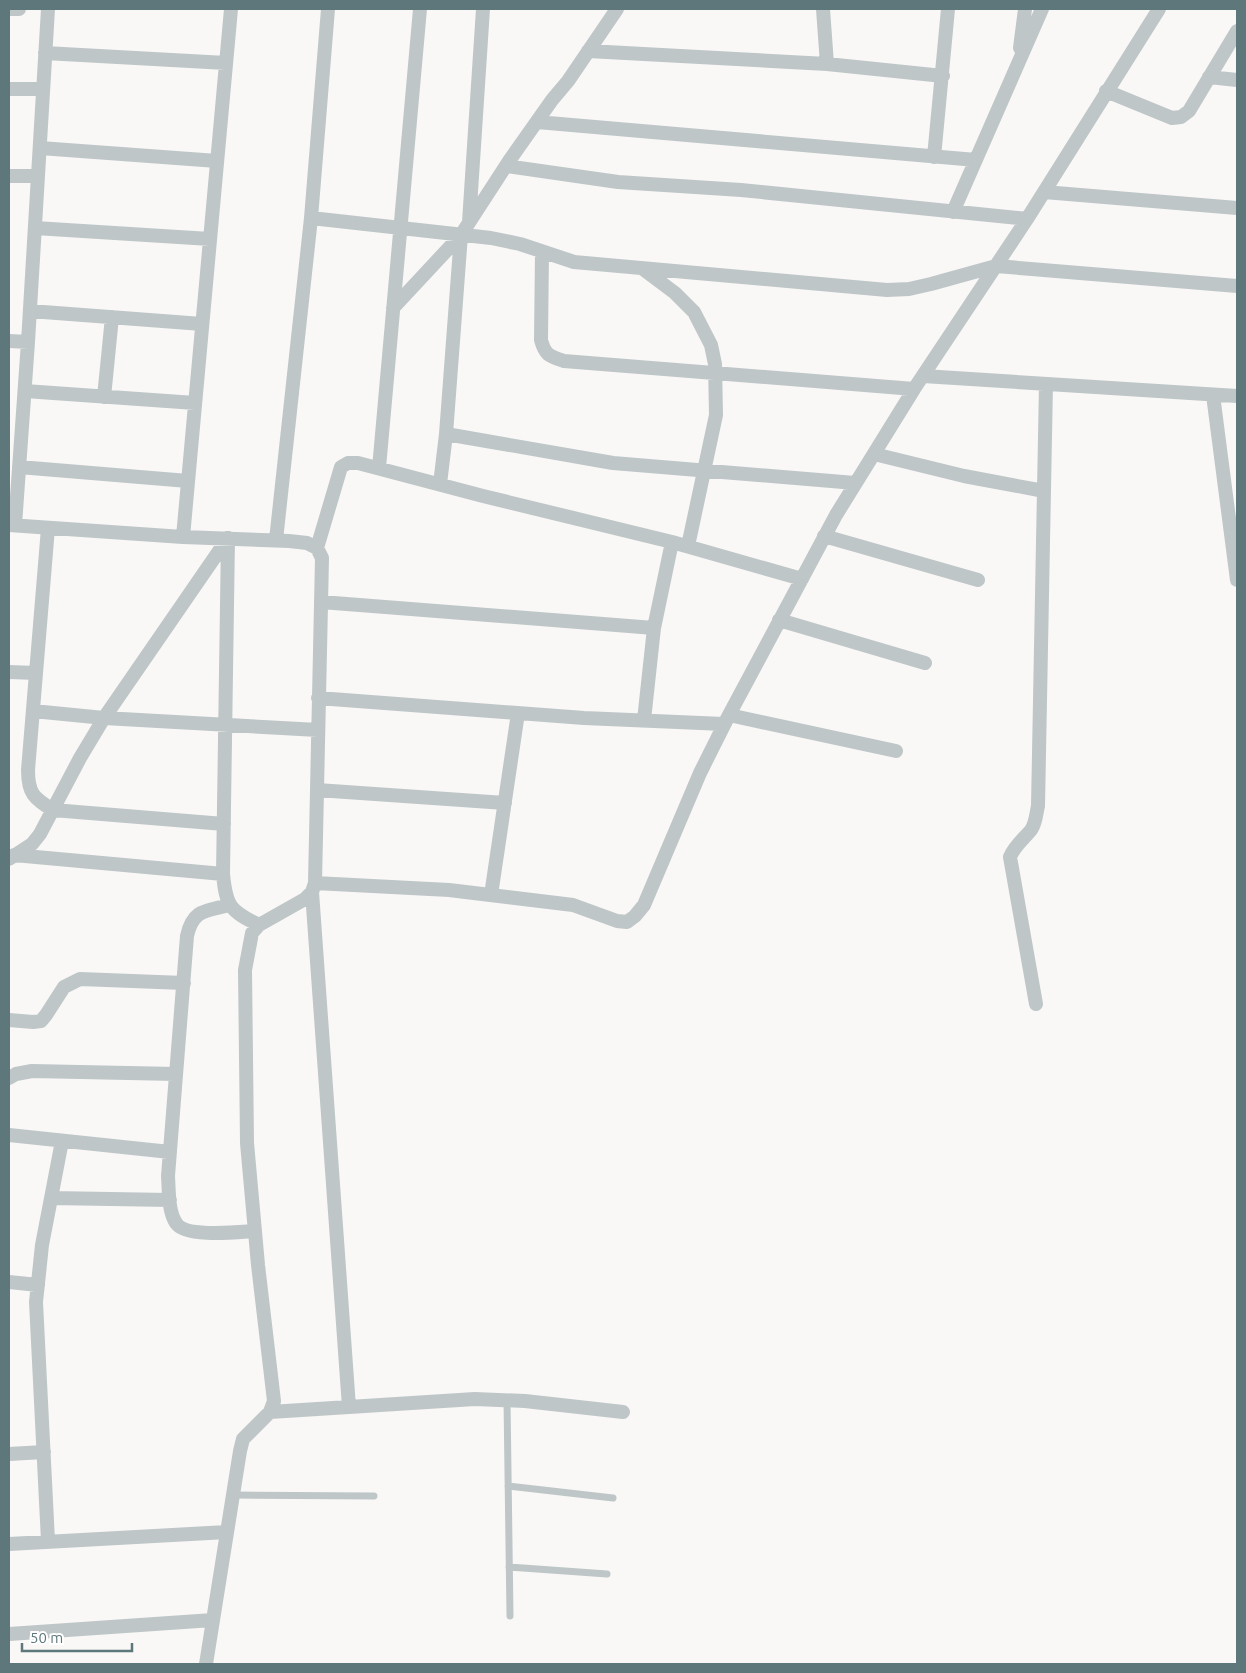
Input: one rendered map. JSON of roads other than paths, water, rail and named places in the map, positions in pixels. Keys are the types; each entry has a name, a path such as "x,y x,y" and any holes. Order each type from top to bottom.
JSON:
{"street":[{"path":"9,9 19,9"},
{"path":"48,9 25,392 16,421 19,467 12,525 183,537 307,543 317,548 322,558 313,888 349,1407"},
{"path":"183,537 231,9"},
{"path":"276,540 311,218 328,9"},
{"path":"379,468 420,9"},
{"path":"469,222 483,9"},
{"path":"823,9 827,64"},
{"path":"934,156 948,9"},
{"path":"1019,61 1025,9"},
{"path":"953,212 1042,9"},
{"path":"313,888 449,890 573,905 616,921 627,922 635,916 644,905 700,773 726,719 824,536 914,389 1027,219 1106,91 1160,9"},
{"path":"393,308 461,235 506,166 568,81 612,12"},
{"path":"1106,91 1172,118 1181,117 1189,110 1237,31"},
{"path":"588,51 827,64 942,76"},
{"path":"45,53 226,63"},
{"path":"1209,77 1237,80"},
{"path":"9,89 43,89"},
{"path":"537,122 976,160"},
{"path":"40,148 217,161"},
{"path":"506,166 618,182 741,190 1027,219"},
{"path":"9,176 38,176"},
{"path":"1044,192 1237,208"},
{"path":"311,218 491,238 520,244 574,262 888,290 916,288 996,266 1237,286"},
{"path":"35,228 210,239"},
{"path":"440,484 446,434 461,235"},
{"path":"542,252 541,340 544,350 551,356 564,360 914,389"},
{"path":"642,269 675,293 694,312 711,345 715,364 716,415 688,546"},
{"path":"30,311 202,324"},
{"path":"104,397 112,317"},
{"path":"9,341 28,342"},
{"path":"923,376 1237,396"},
{"path":"1036,1004 1010,857 1013,849 1031,830 1036,821 1038,806 1046,384"},
{"path":"25,392 195,403"},
{"path":"1213,395 1237,580"},
{"path":"446,434 613,463 856,483"},
{"path":"874,454 964,476 1044,491"},
{"path":"317,548 341,468 348,463 358,463 688,546 802,579"},
{"path":"19,467 188,481"},
{"path":"48,528 28,784 31,792 52,810 224,824"},
{"path":"824,536 978,580"},
{"path":"11,857 32,844 36,839 104,718 228,538"},
{"path":"228,538 223,874 225,891 230,905 238,915 259,925"},
{"path":"644,720 654,628 672,542"},
{"path":"321,602 654,628"},
{"path":"780,620 925,663"},
{"path":"9,672 36,673"},
{"path":"318,698 644,720 726,719 896,752"},
{"path":"33,711 104,718 318,730"},
{"path":"491,895 518,713"},
{"path":"316,790 505,804"},
{"path":"11,857 223,874"},
{"path":"206,1664 240,1451 244,1439 270,1412 274,1401 247,1143 245,970 252,933 259,925 305,900 313,888"},
{"path":"230,905 196,916 190,924 187,936 168,1176 174,1221 180,1228 198,1232 255,1231"},
{"path":"9,1020 41,1021 64,987 80,979 184,983"},
{"path":"9,1078 16,1074 32,1071 176,1074"},
{"path":"9,1136 170,1152"},
{"path":"48,1542 36,1323 42,1245 62,1141"},
{"path":"51,1198 170,1200"},
{"path":"9,1282 38,1285"},
{"path":"270,1412 475,1399 507,1400 623,1412"},
{"path":"9,1454 44,1452"},
{"path":"9,1544 227,1532"},
{"path":"9,1634 213,1620"}],"lane":[{"path":"507,1400 510,1616"},
{"path":"508,1486 613,1498"},
{"path":"233,1495 374,1496"},
{"path":"509,1567 607,1574"}]}
